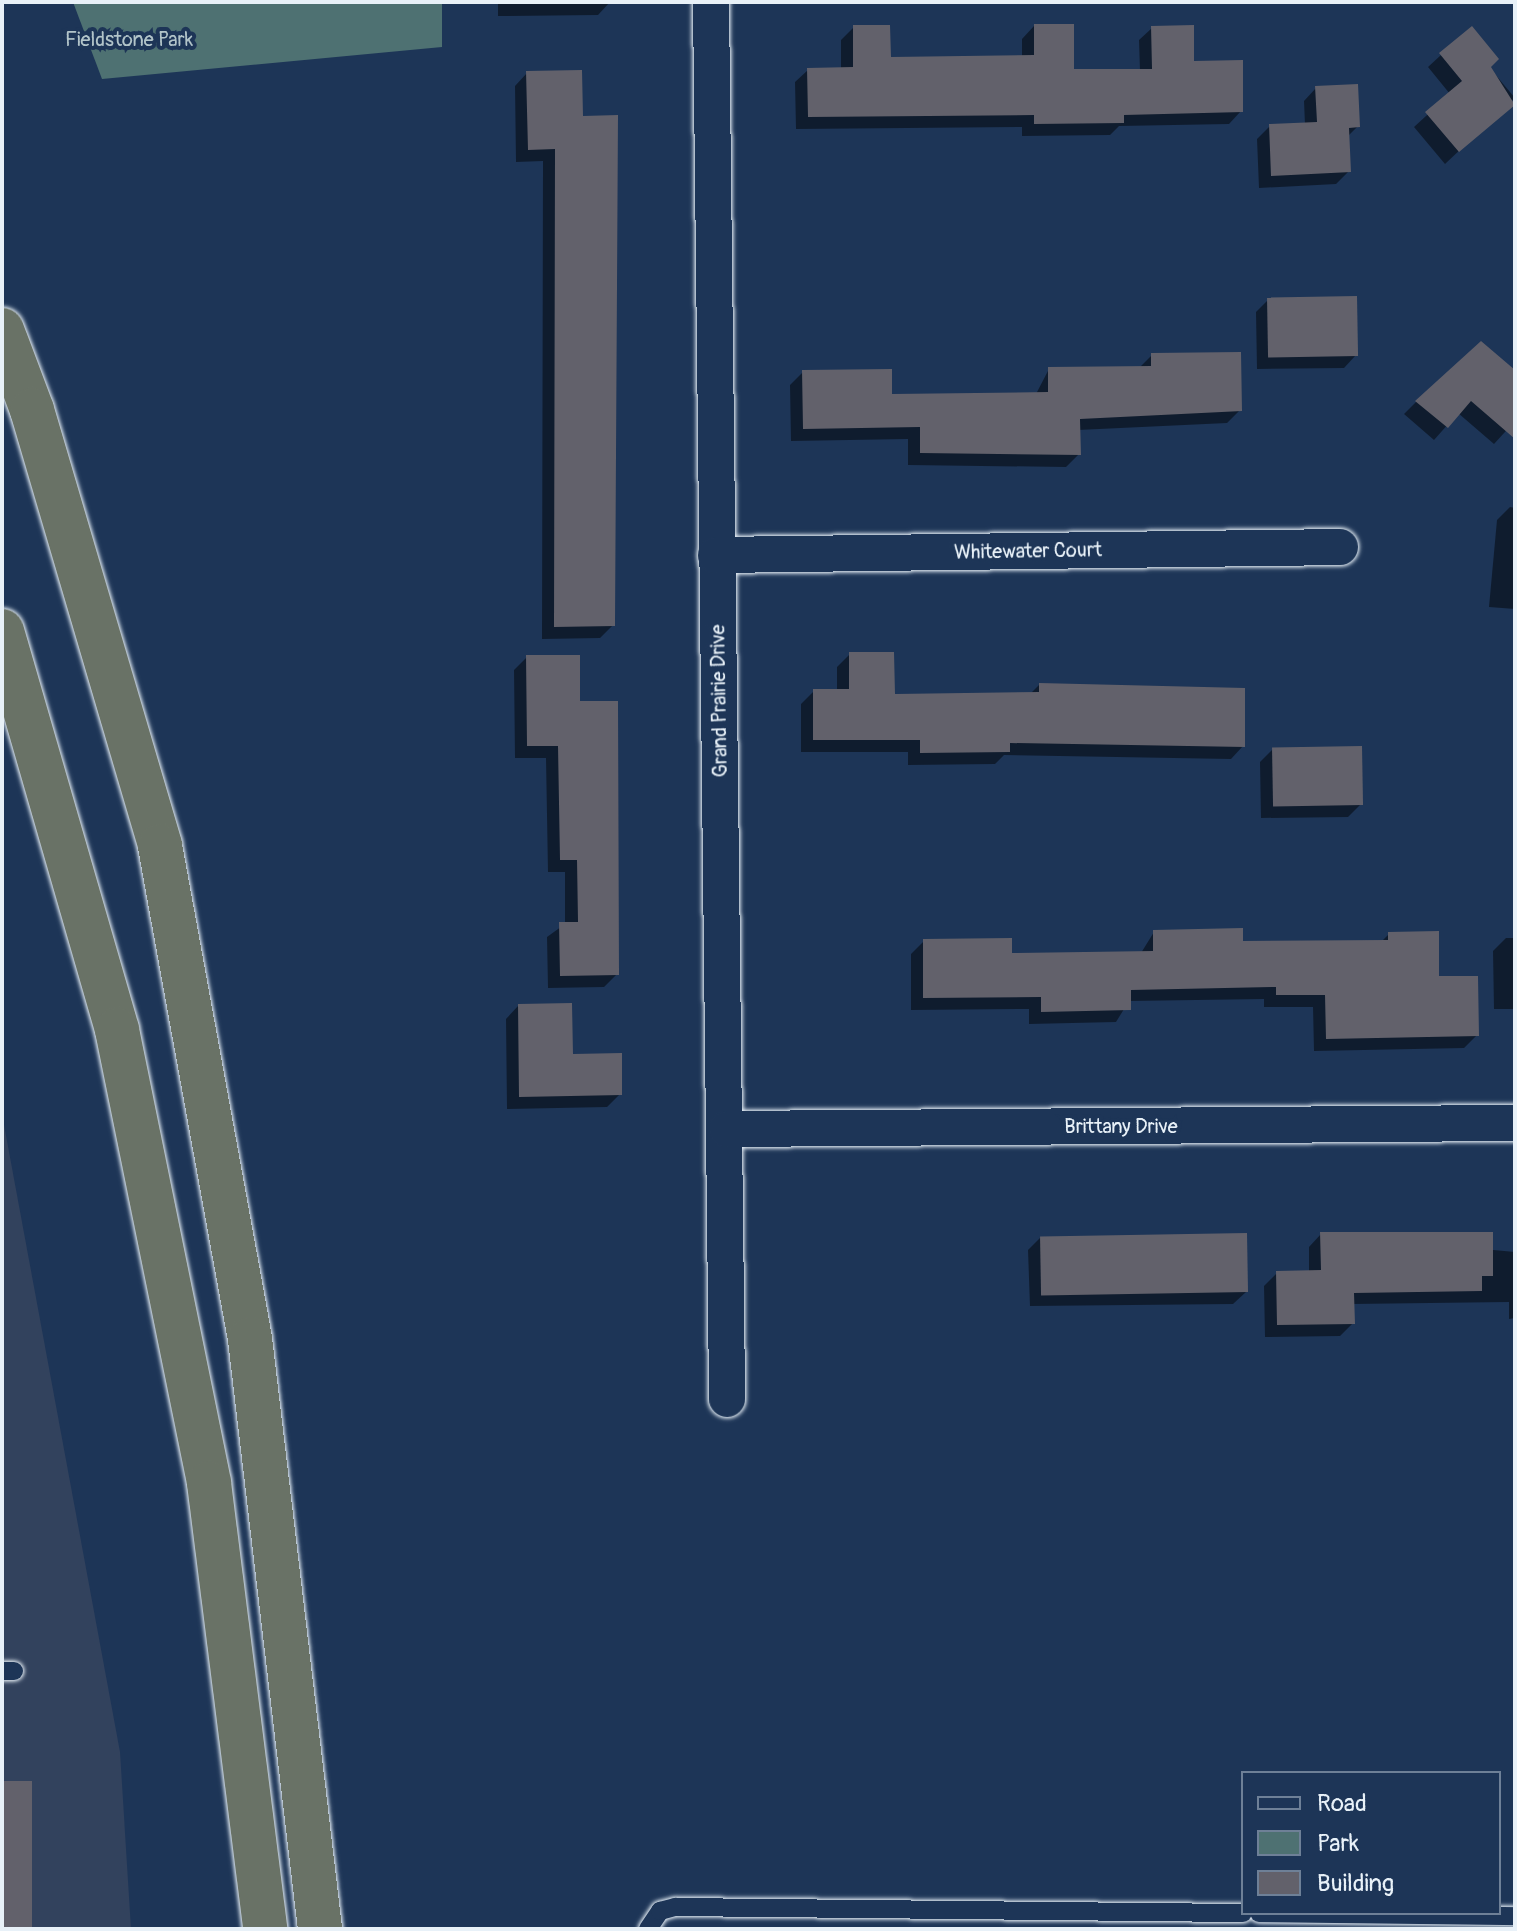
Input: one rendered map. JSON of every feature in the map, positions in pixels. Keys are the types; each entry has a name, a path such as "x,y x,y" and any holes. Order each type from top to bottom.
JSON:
{"highway":[{"path":"2,330 32,410 160,846 250,1339 320,1929"},
{"path":"2,631 117,1030 206,1468 265,1929"}],"street":[{"name":"Grand Prairie Drive","path":"711,2 716,555 727,1129 727,1399"},
{"name":"Whitewater Court","path":"716,555 1340,547"},
{"name":"Brittany Drive","path":"727,1129 1515,1123"}],"lane":[{"path":"648,1929 660,1911 675,1907 1241,1913"},
{"path":"1430,1915 1515,1916"}],"shaded area":[{"path":"2,1114 120,1752 131,1929 2,1929"}],"green space":[{"name":"Fieldstone Park","path":"73,2 442,2 442,47 102,79"}],"building":[{"path":"1034,24 1074,24 1074,69 1152,69 1151,26 1194,25 1194,61 1243,60 1243,112 1124,115 1124,123 1034,124 1034,115 808,117 807,68 853,67 853,25 890,25 891,57 1034,55"},
{"path":"1472,26 1499,59 1491,67 1515,105 1459,152 1425,112 1462,81 1439,53"},
{"path":"582,70 583,116 618,115 615,626 554,627 555,149 528,150 526,71"},
{"path":"1358,84 1360,127 1349,128 1351,172 1271,176 1269,124 1317,122 1315,86"},
{"path":"1357,296 1358,356 1268,358 1267,298"},
{"path":"1481,341 1515,370 1515,439 1471,401 1448,428 1415,401"},
{"path":"1241,352 1242,411 1080,419 1081,455 920,453 920,427 803,429 802,370 892,369 892,394 1048,392 1048,367 1151,366 1151,353"},
{"path":"849,652 894,652 895,694 1039,692 1039,683 1245,688 1245,747 1010,743 1010,752 920,753 920,740 813,740 813,689 849,689"},
{"path":"526,655 580,655 580,701 618,701 619,975 560,976 559,922 578,922 577,860 560,860 558,746 527,746"},
{"path":"1362,746 1363,805 1273,807 1272,748"},
{"path":"1243,928 1243,941 1388,940 1388,932 1439,931 1439,976 1478,976 1479,1036 1326,1039 1325,995 1276,995 1276,987 1131,990 1131,1010 1041,1012 1041,997 923,998 923,939 1012,938 1012,953 1153,951 1153,930"},
{"path":"572,1003 573,1054 622,1053 622,1095 519,1097 518,1004"},
{"path":"1320,1232 1493,1232 1493,1276 1482,1276 1482,1291 1354,1293 1355,1324 1277,1325 1276,1271 1321,1270"},
{"path":"1247,1233 1248,1292 1041,1296 1040,1237"},
{"path":"2,1781 32,1781 32,1929 2,1929"}]}
